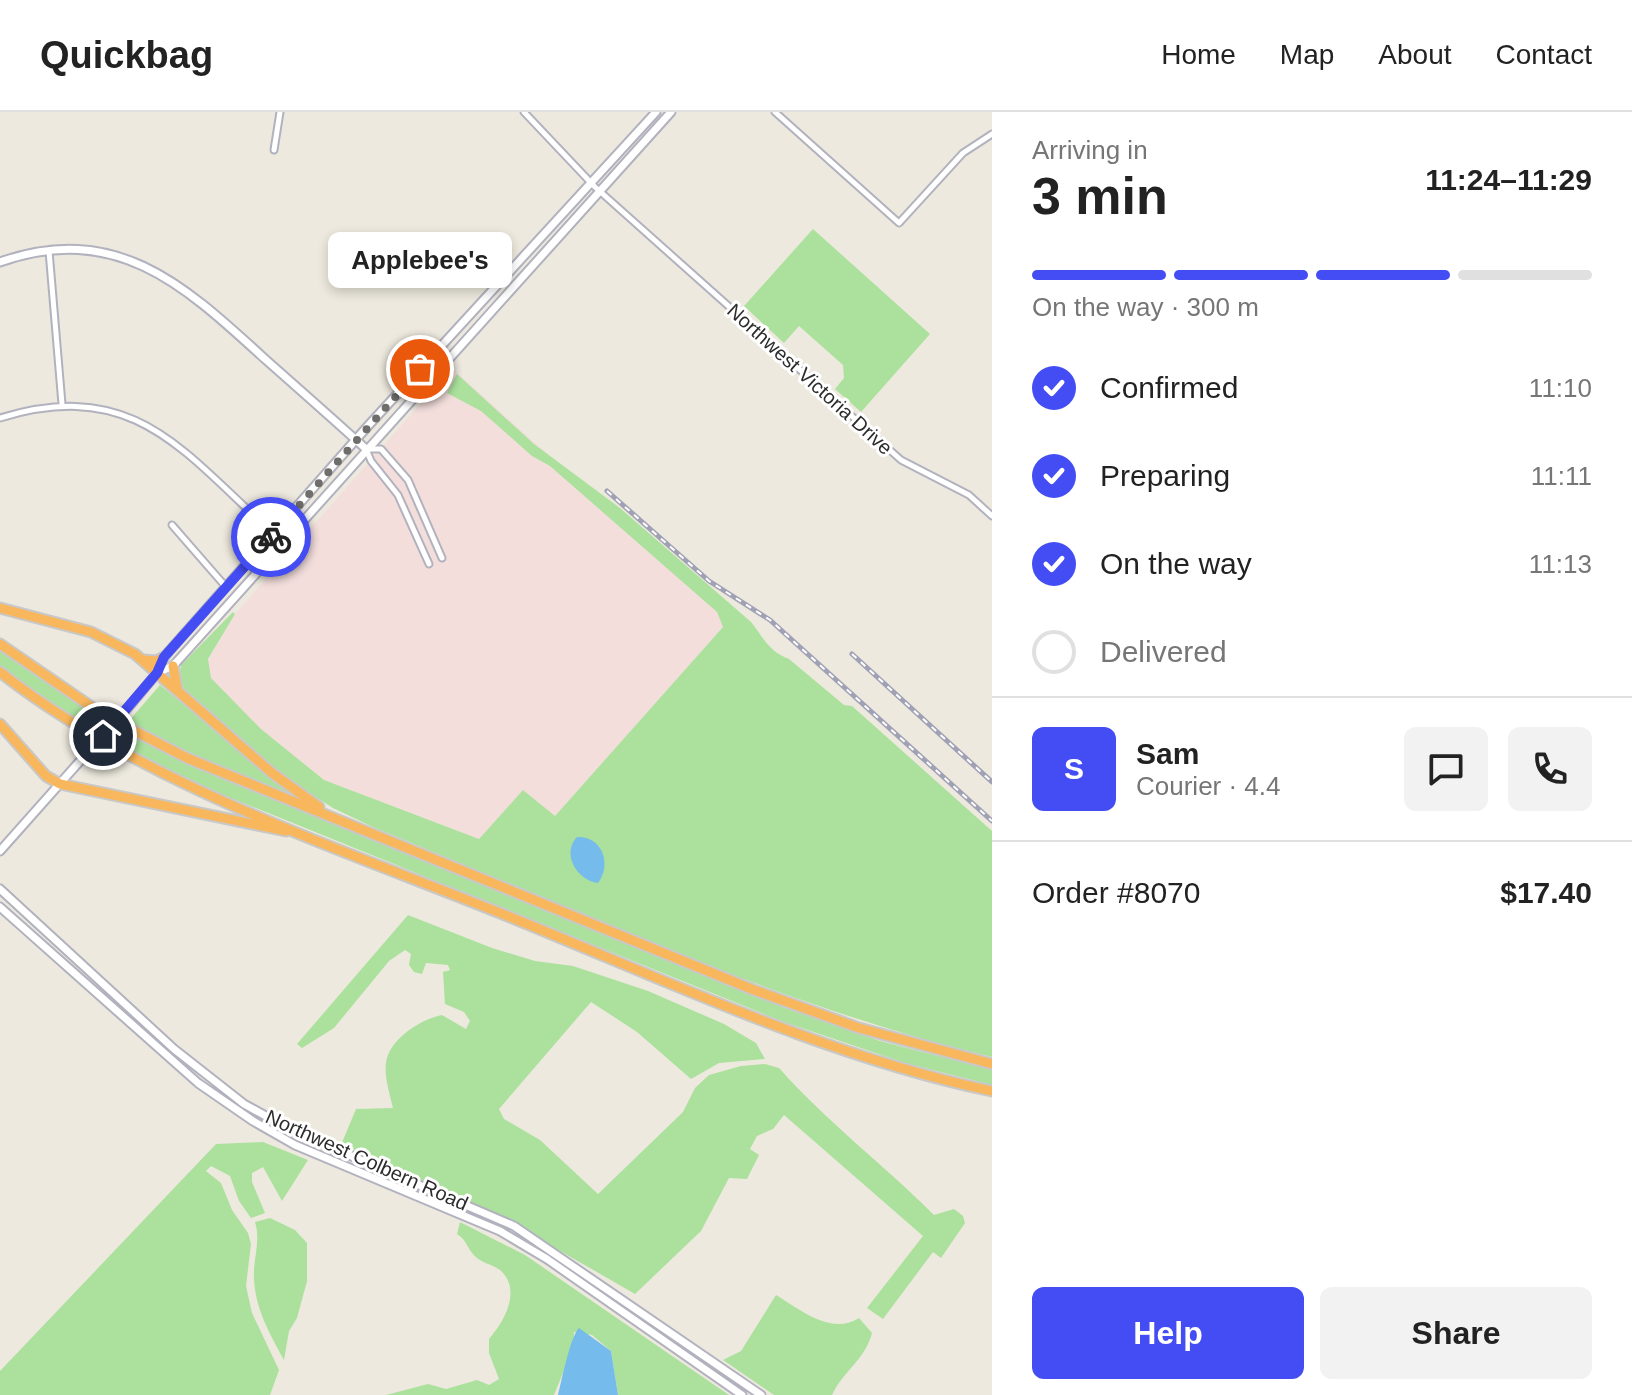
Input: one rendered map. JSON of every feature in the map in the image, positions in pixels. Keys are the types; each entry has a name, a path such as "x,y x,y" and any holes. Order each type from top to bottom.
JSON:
{"highway":[{"path":"0,608 91,632 141,659 286,784 357,828"},
{"path":"0,644 67,692 143,737 357,828 810,1011 919,1046 992,1064"},
{"path":"141,659 157,661 164,657"},
{"path":"173,666 178,691"},
{"path":"0,672 73,723 126,753 175,778 319,839 793,1031 919,1073 992,1091"},
{"path":"0,724 46,776 60,784 319,839"}],"main road":[{"path":"0,851 132,703 157,673 164,657 656,112"},
{"path":"157,673 173,666 671,112"},
{"path":"0,262 49,251 101,252 143,265 176,281 366,449"},
{"name":"Northwest Colbern Road","path":"0,889 174,1049 228,1093 291,1130 514,1226 761,1395"},
{"name":"Northwest Colbern Road","path":"0,907 223,1101 295,1145 500,1231 547,1259 742,1395"},
{"path":"223,1101 228,1093"}],"street":[{"path":"274,150 280,112"},
{"name":"Northwest Victoria Drive","path":"524,112 591,184 901,460 969,495 992,516"},
{"path":"775,112 899,223 963,153 992,134"},
{"path":"49,251 62,404"},
{"path":"0,418 62,404 118,412 145,424 172,443 274,534"},
{"path":"429,564 398,495 371,461 366,449 381,449 399,467 442,558"},
{"path":"172,525 227,587"}],"shaded area":[{"path":"452,368 730,619 554,817 523,790 479,839 324,780 261,729 211,678 208,660 235,614"}],"green space":[{"path":"813,229 930,334 861,412 835,389 844,378 843,365 799,326 784,343 744,306"},
{"path":"457,374 534,444 620,508 751,622 771,648 789,659 844,705 852,706 992,831 992,1057 913,1036 756,984 375,828 333,808 290,781 185,690 179,679 181,665 233,612 235,614 208,659 211,678 261,729 324,780 479,839 523,790 555,816 723,627 717,612 550,466 532,456 481,411 447,393"},
{"path":"0,648 54,687 110,721 227,781 793,1011 880,1041 992,1070 992,1085 905,1063 784,1022 221,794 135,752 53,704 0,667"},
{"path":"160,685 298,798 203,759 128,722"},
{"path":"408,915 492,948 535,961 573,966 648,991 724,1024 756,1043 765,1059 719,1063 691,1079 637,1032 591,1002 499,1109 504,1119 540,1140 598,1194 683,1112 695,1088 709,1075 741,1066 765,1064 779,1068 816,1107 934,1215 954,1209 963,1216 965,1223 941,1258 933,1252 883,1319 867,1308 923,1236 784,1115 773,1129 757,1136 750,1149 759,1155 747,1179 729,1178 701,1231 635,1294 496,1214 349,1152 341,1145 356,1109 393,1108 386,1063 388,1054 400,1038 425,1021 442,1015 466,1029 470,1021 464,1012 445,1004 443,972 450,970 448,965 426,963 422,974 414,972 409,965 411,954 405,950 389,961 334,1028 302,1048 297,1044"},
{"path":"263,1142 308,1160 282,1201 263,1167 252,1173 252,1182 265,1213 251,1218 239,1201 230,1176 211,1166 206,1171 221,1183 232,1210 248,1233 251,1244 246,1286 252,1313 279,1370 270,1395 0,1395 0,1371 216,1144"},
{"path":"270,1218 295,1230 307,1243 307,1281 297,1318 289,1331 284,1360 264,1321 255,1289 255,1222"},
{"path":"460,1222 525,1255 729,1395 618,1395 611,1351 592,1335 574,1332 573,1349 554,1395 386,1395 428,1384 446,1389 477,1380 489,1385 499,1379 489,1353 489,1339 509,1305 510,1286 500,1270 471,1252 457,1234"},
{"path":"776,1295 827,1322 849,1323 859,1318 872,1333 864,1351 832,1395 774,1395 723,1360 741,1351"}],"water":[{"path":"577,837 586,838 599,846 604,868 598,883 584,877 574,865 571,851"},
{"path":"579,1328 611,1351 618,1395 558,1395 569,1349"}],"railway":[{"path":"607,491 709,581 770,620 992,821"},
{"path":"852,654 992,782"}],"way so far":[{"path":"271,537 420,369"}],"place":[{"name":"Applebee's","path":"420,369"}],"route":[{"path":"103,736 157,673 164,657 271,537"}]}
